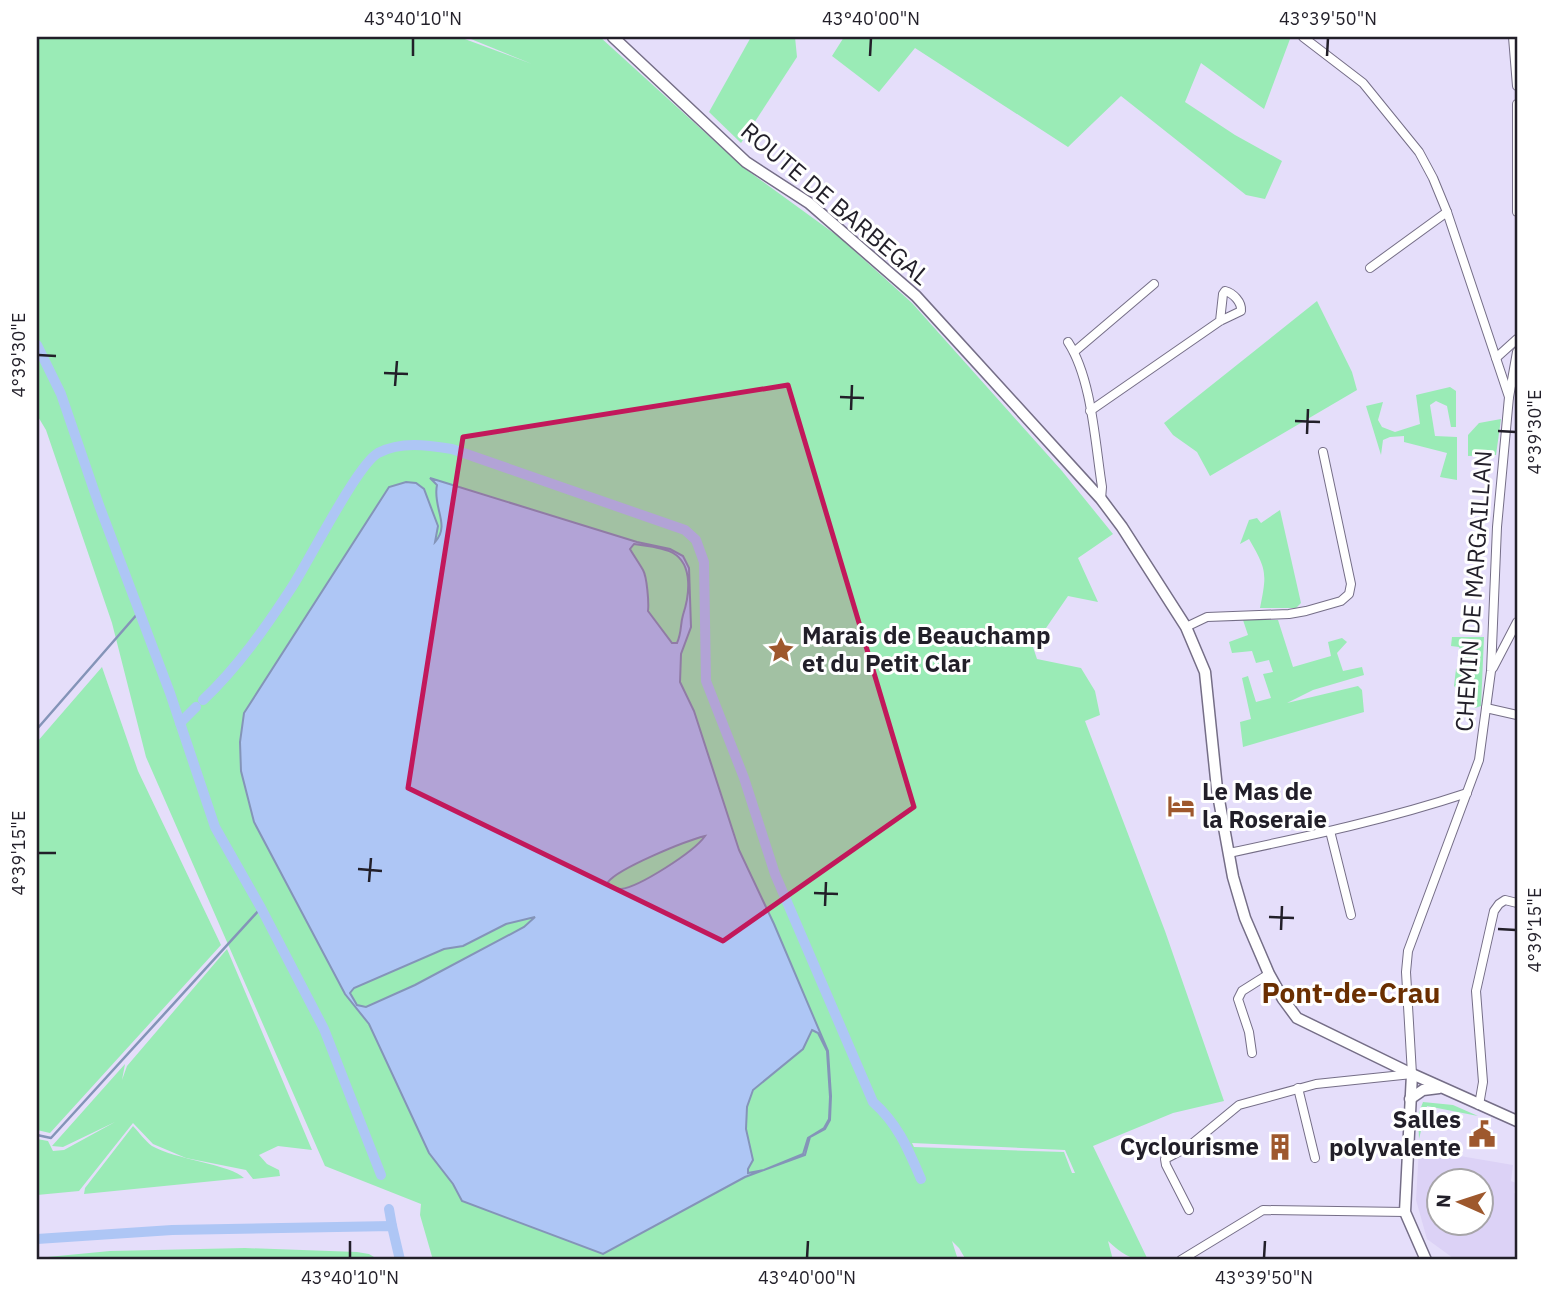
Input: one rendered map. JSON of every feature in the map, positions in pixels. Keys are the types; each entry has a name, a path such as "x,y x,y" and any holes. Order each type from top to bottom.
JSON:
{"street":[{"name":"ROUTE DE BARBEGAL","path":"613,37 746,162 809,204 916,296 1101,499 1122,527 1186,626 1205,672 1217,789 1228,853 1245,918 1269,974 1297,1018 1517,1121"},
{"name":"CHEMIN DE MARGAILLAN","path":"1303,37 1363,83 1419,152 1447,212 1509,397 1497,527 1491,671 1479,760 1408,951 1406,972 1412,1074"},
{"path":"1513,37 1517,86"},
{"path":"1517,104 1517,212"},
{"path":"1370,268 1447,212"},
{"path":"1074,352 1154,284"},
{"path":"1090,411 1220,321"},
{"path":"1496,358 1517,339"},
{"path":"1068,342 1082,375 1090,411 1102,487 1101,499"},
{"path":"1509,397 1517,352"},
{"path":"1186,626 1207,617 1222,615 1289,614 1306,611 1341,601 1349,594 1351,584 1323,452"},
{"path":"1491,671 1517,621"},
{"path":"1486,708 1517,715"},
{"path":"1228,853 1419,809 1466,793"},
{"path":"1330,831 1351,915"},
{"path":"1479,1105 1483,1082 1476,991 1494,911 1505,900 1517,903"},
{"path":"1252,1053 1249,1032 1238,999 1242,991 1269,974"},
{"path":"1189,1210 1165,1159 1188,1147 1239,1105 1316,1084 1412,1074 1405,1212 1426,1260"},
{"path":"1410,1099 1423,1090 1442,1087"},
{"path":"1298,1088 1315,1158"},
{"path":"1181,1260 1263,1210 1405,1212"}],"highlighted area":[{"path":"788,385 914,807 723,941 408,788 463,437"}],"shaded area":[{"path":"1419,1149 1513,1165 1511,1181 1516,1183 1514,1193 1517,1194 1517,1260 1453,1258 1427,1238 1494,1238 1494,1168 1424,1168 1424,1228 1416,1200"}],"green space":[{"path":"37,37 453,37 532,64 466,37 600,37 744,168 839,237 912,303 1062,471 1113,534 1078,558 1098,602 1068,596 1033,647 1037,659 1081,668 1095,691 1100,715 1085,721 1165,931 1224,1101 1173,1113 1093,1146 1148,1260 1126,1255 1108,1241 1113,1260 966,1260 952,1241 958,1260 433,1260 420,1215 421,1204 325,1166 146,757 112,623 46,430 37,415","holes":["912,1143 1065,1150 1075,1173 1072,1173 1064,1152 914,1147"]},
{"path":"751,37 795,37 797,57 741,143 709,112"},
{"path":"844,37 1287,37 1290,39 1264,109 1201,63 1185,102 1235,135 1282,161 1265,199 1246,195 1121,96 1068,147 915,48 879,92 832,56"},
{"path":"1317,301 1352,372 1357,390 1210,476 1197,452 1173,435 1164,423"},
{"path":"1450,387 1456,391 1456,427 1451,427 1447,406 1436,401 1430,405 1435,436 1457,437 1457,480 1440,477 1447,453 1404,442 1404,436 1383,440 1381,455 1366,406 1383,402 1378,420 1382,427 1395,432 1420,424 1416,395"},
{"path":"1501,419 1496,455 1468,456 1468,435 1479,423"},
{"path":"1280,510 1301,603 1296,608 1260,608 1264,587 1262,565 1249,539 1240,544 1249,520 1257,518 1261,523"},
{"path":"1243,620 1278,620 1293,667 1331,656 1328,642 1342,638 1347,642 1337,653 1343,671 1362,667 1364,675 1313,690 1287,703 1358,686 1362,690 1364,712 1243,747 1240,722 1251,719 1242,678 1248,676 1256,702 1271,698 1263,674 1273,672 1269,660 1256,663 1252,651 1232,653 1229,642 1248,635"},
{"path":"1452,637 1484,637 1481,706 1475,708 1454,686 1456,669 1466,663 1459,647 1451,646"},
{"path":"102,667 138,771 221,945 50,1133 37,1130 37,742"},
{"path":"227,949 312,1150 278,1146 259,1155 267,1164 279,1170 280,1176 253,1179 246,1170 186,1158 153,1144 133,1123 79,1191 37,1195 37,1139 48,1141 53,1151 64,1150 115,1122 63,1147 52,1146 125,1064 122,1080 127,1066"},
{"path":"1423,1102 1453,1105 1478,1116 1427,1106 1419,1139 1418,1115"},
{"path":"133,1126 152,1146 162,1151 228,1169 244,1178 84,1194 85,1188"},
{"path":"245,1248 357,1252 369,1254 379,1260 37,1260 110,1251"}],"water":[{"path":"430,478 637,542 670,549 683,556 689,568 691,627 681,654 680,682 694,711 739,850 828,1051 831,1096 830,1120 825,1129 810,1137 805,1155 745,1177 603,1254 462,1201 453,1184 429,1153 369,1024 345,994 254,822 241,771 240,742 244,713 389,487 406,482 416,483 424,489 438,526 435,542 441,529 437,485","holes":["634,544 664,549 680,558 684,565 688,591 677,643 672,643 648,611 644,573 630,549","705,836 690,851 653,876 621,889 610,886 608,882 625,870","535,917 524,927 415,985 366,1007 357,1005 350,993 354,988 444,949 463,946 506,924","812,1030 818,1033 827,1051 829,1119 824,1128 808,1138 803,1154 764,1170 748,1173 753,1160 746,1129 747,1107 753,1090 803,1049"]}],"waterway":[{"path":"37,345 61,394 99,505 170,693 215,827 324,1029 381,1175"},
{"path":"203,700 240,660 272,617 358,475 369,461 387,449 414,445 452,449 685,530 696,540 704,562 706,681 744,778 775,874 873,1102 896,1128 921,1179"},
{"path":"37,729 139,612"},
{"path":"180,723 196,707"},
{"path":"37,1135 51,1138 261,908"},
{"path":"389,1209 392,1226"},
{"path":"37,1239 172,1230 392,1226 400,1260"}],"place":[{"name":"Marais de Beauchamp et du Petit Clar","path":"781,650"},
{"name":"Le Mas de la Roseraie","path":"1181,806"},
{"name":"Salles polyvalente","path":"1482,1134"},
{"name":"Cyclourisme","path":"1280,1147"}],"district":[{"name":"Pont-de-Crau","path":"1351,993"}]}
